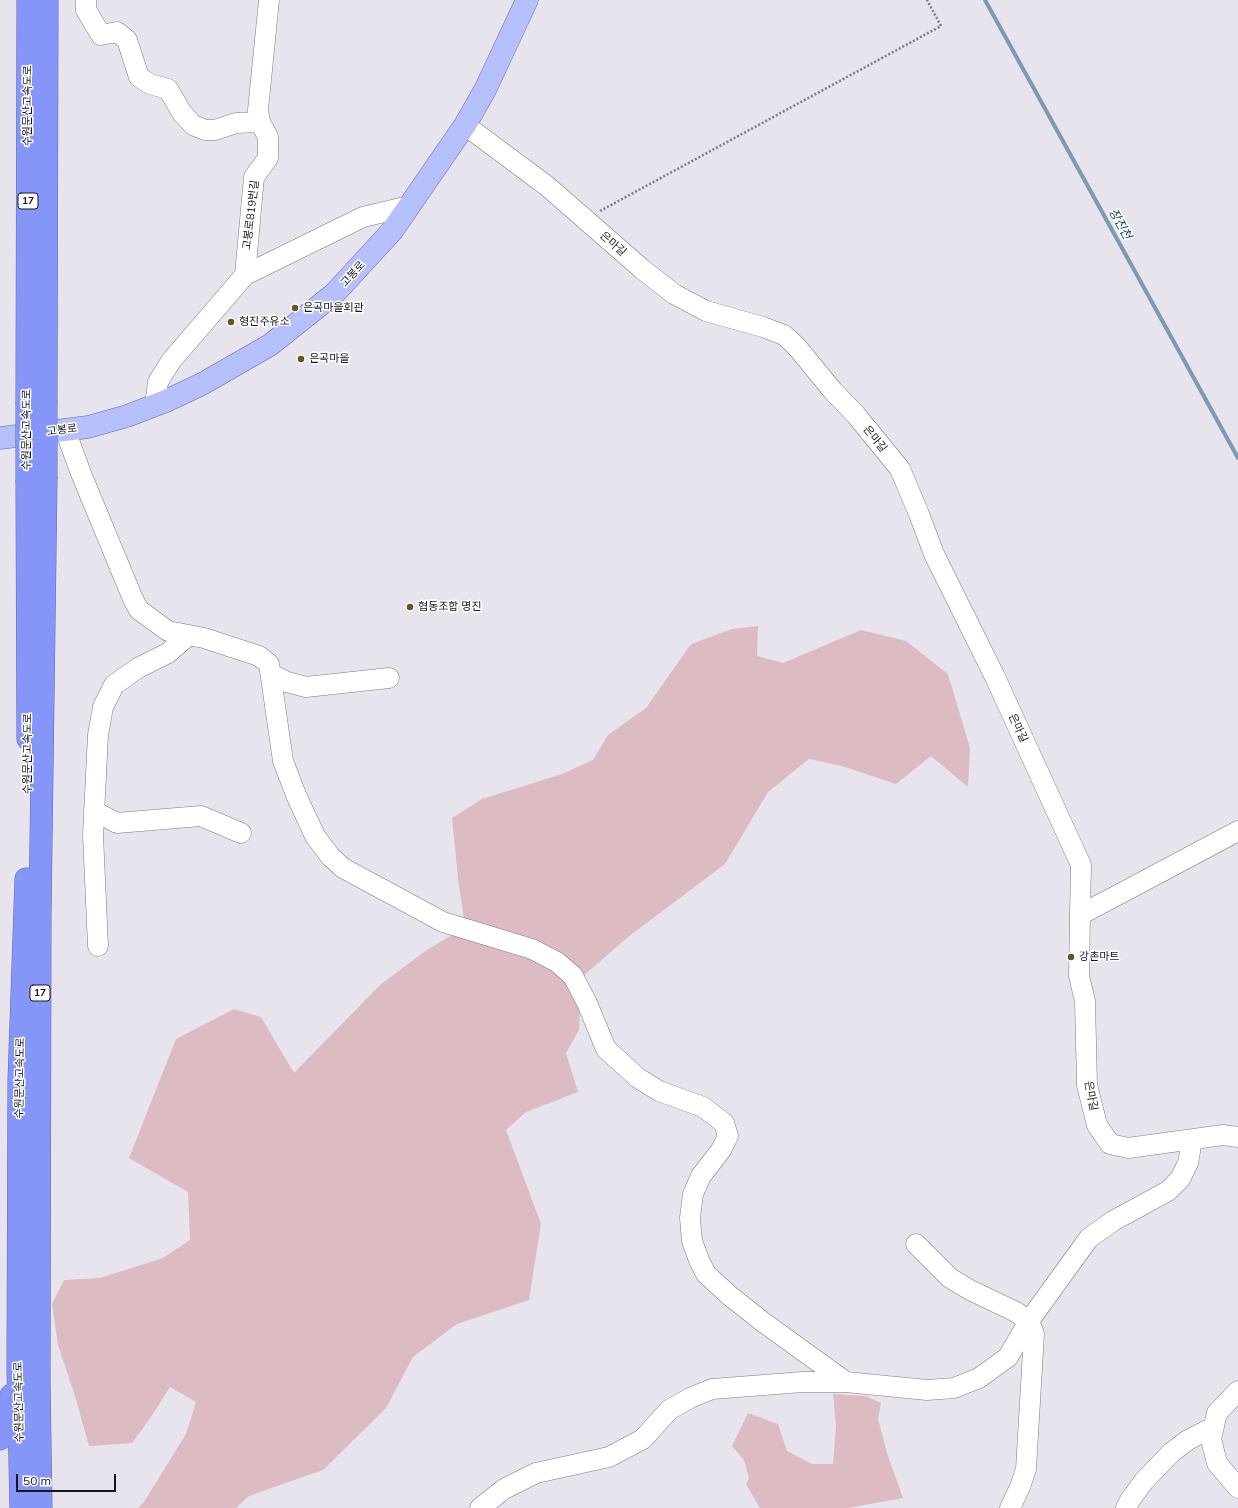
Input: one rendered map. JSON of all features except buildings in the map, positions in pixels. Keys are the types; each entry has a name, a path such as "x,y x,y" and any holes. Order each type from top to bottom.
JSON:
{"highway":[{"name":"수원문산고속도로","path":"28,0 37,401 40,914 39,1380 41,1508"},
{"name":"수원문산고속도로","path":"37,401 48,0"},
{"name":"수원문산고속도로","path":"21,1508 18,1367 19,1081 28,831 37,480"},
{"path":"0,1439 18,1367"}],"main road":[{"name":"고봉로","path":"0,438 88,427 126,416 155,405 202,384 270,345 334,294 392,231 466,125 527,0"}],"street":[{"path":"86,0 86,10 101,35 117,32 127,40 140,78 150,84 168,89 182,113 193,125 205,130 215,130 236,123 260,122"},
{"name":"고봉로819번길","path":"245,275 254,177 268,158 268,137 260,122 258,110 269,0"},
{"name":"은마길","path":"466,125 548,186 586,221 674,294 706,311 763,327 784,335 796,346 833,391 856,415 900,469 934,554 995,677 1081,865 1079,976 1085,1001 1087,1085 1097,1125 1110,1144 1128,1148 1223,1135 1238,1137"},
{"path":"155,405 158,382 171,361 245,275 363,217 409,206"},
{"path":"65,430 82,476 133,599 140,610 168,631 204,638 259,656 269,664 283,761 296,794 316,836 330,856 343,868 443,922 532,949 557,962 573,976 587,1003 606,1049 638,1078 659,1091 703,1107 724,1123 728,1136 722,1150 701,1176 693,1194 690,1218 692,1241 699,1260 706,1274 736,1300 763,1322 846,1382"},
{"path":"98,946 93,835 98,735 103,707 114,685 138,668 168,654 189,635"},
{"path":"270,674 286,682 306,687 389,678"},
{"path":"94,811 118,823 201,816 240,833"},
{"path":"1080,915 1238,831"},
{"path":"480,1508 504,1489 536,1473 609,1457 643,1440 669,1410 690,1398 712,1389 803,1382 846,1382 926,1390 954,1388 979,1378 1008,1358 1029,1321 1089,1238 1113,1221 1168,1191 1180,1179 1188,1163 1192,1140"},
{"path":"916,1244 950,1278 970,1290 1016,1312 1029,1321 1034,1334 1026,1469 1010,1508"},
{"path":"1238,1391 1217,1413 1211,1439 1217,1463 1238,1488"},
{"path":"1126,1508 1144,1481 1172,1452 1188,1440 1213,1427"}],"path":[{"path":"586,221 598,212 941,26 927,0"}],"shaded area":[{"path":"758,626 757,656 783,663 861,630 906,641 948,674 970,748 968,787 931,756 896,784 842,766 809,759 768,792 725,864 628,937 581,978 579,1030 566,1053 578,1092 526,1112 506,1130 541,1224 529,1300 457,1324 413,1357 386,1408 323,1470 249,1496 236,1508 138,1508 144,1502 186,1434 196,1402 170,1387 132,1443 89,1446 75,1396 58,1345 52,1304 64,1280 100,1278 163,1258 190,1240 188,1192 129,1158 176,1039 234,1009 261,1017 294,1073 380,985 424,952 465,927 452,818 482,799 562,774 593,760 608,735 646,708 691,644 732,629"},
{"path":"833,1394 865,1396 881,1403 878,1419 887,1453 903,1498 848,1508 760,1508 746,1484 749,1478 744,1460 732,1446 748,1413 778,1424 787,1451 812,1464 833,1464 836,1426"}],"waterway":[{"name":"장진천","path":"985,0 1238,458"}],"place":[{"name":"은곡마을회관","path":"295,308"},
{"name":"형진주유소","path":"231,322"},
{"name":"은곡마을","path":"301,359"},
{"name":"협동조합 명진","path":"410,607"},
{"name":"강촌마트","path":"1071,957"}]}
